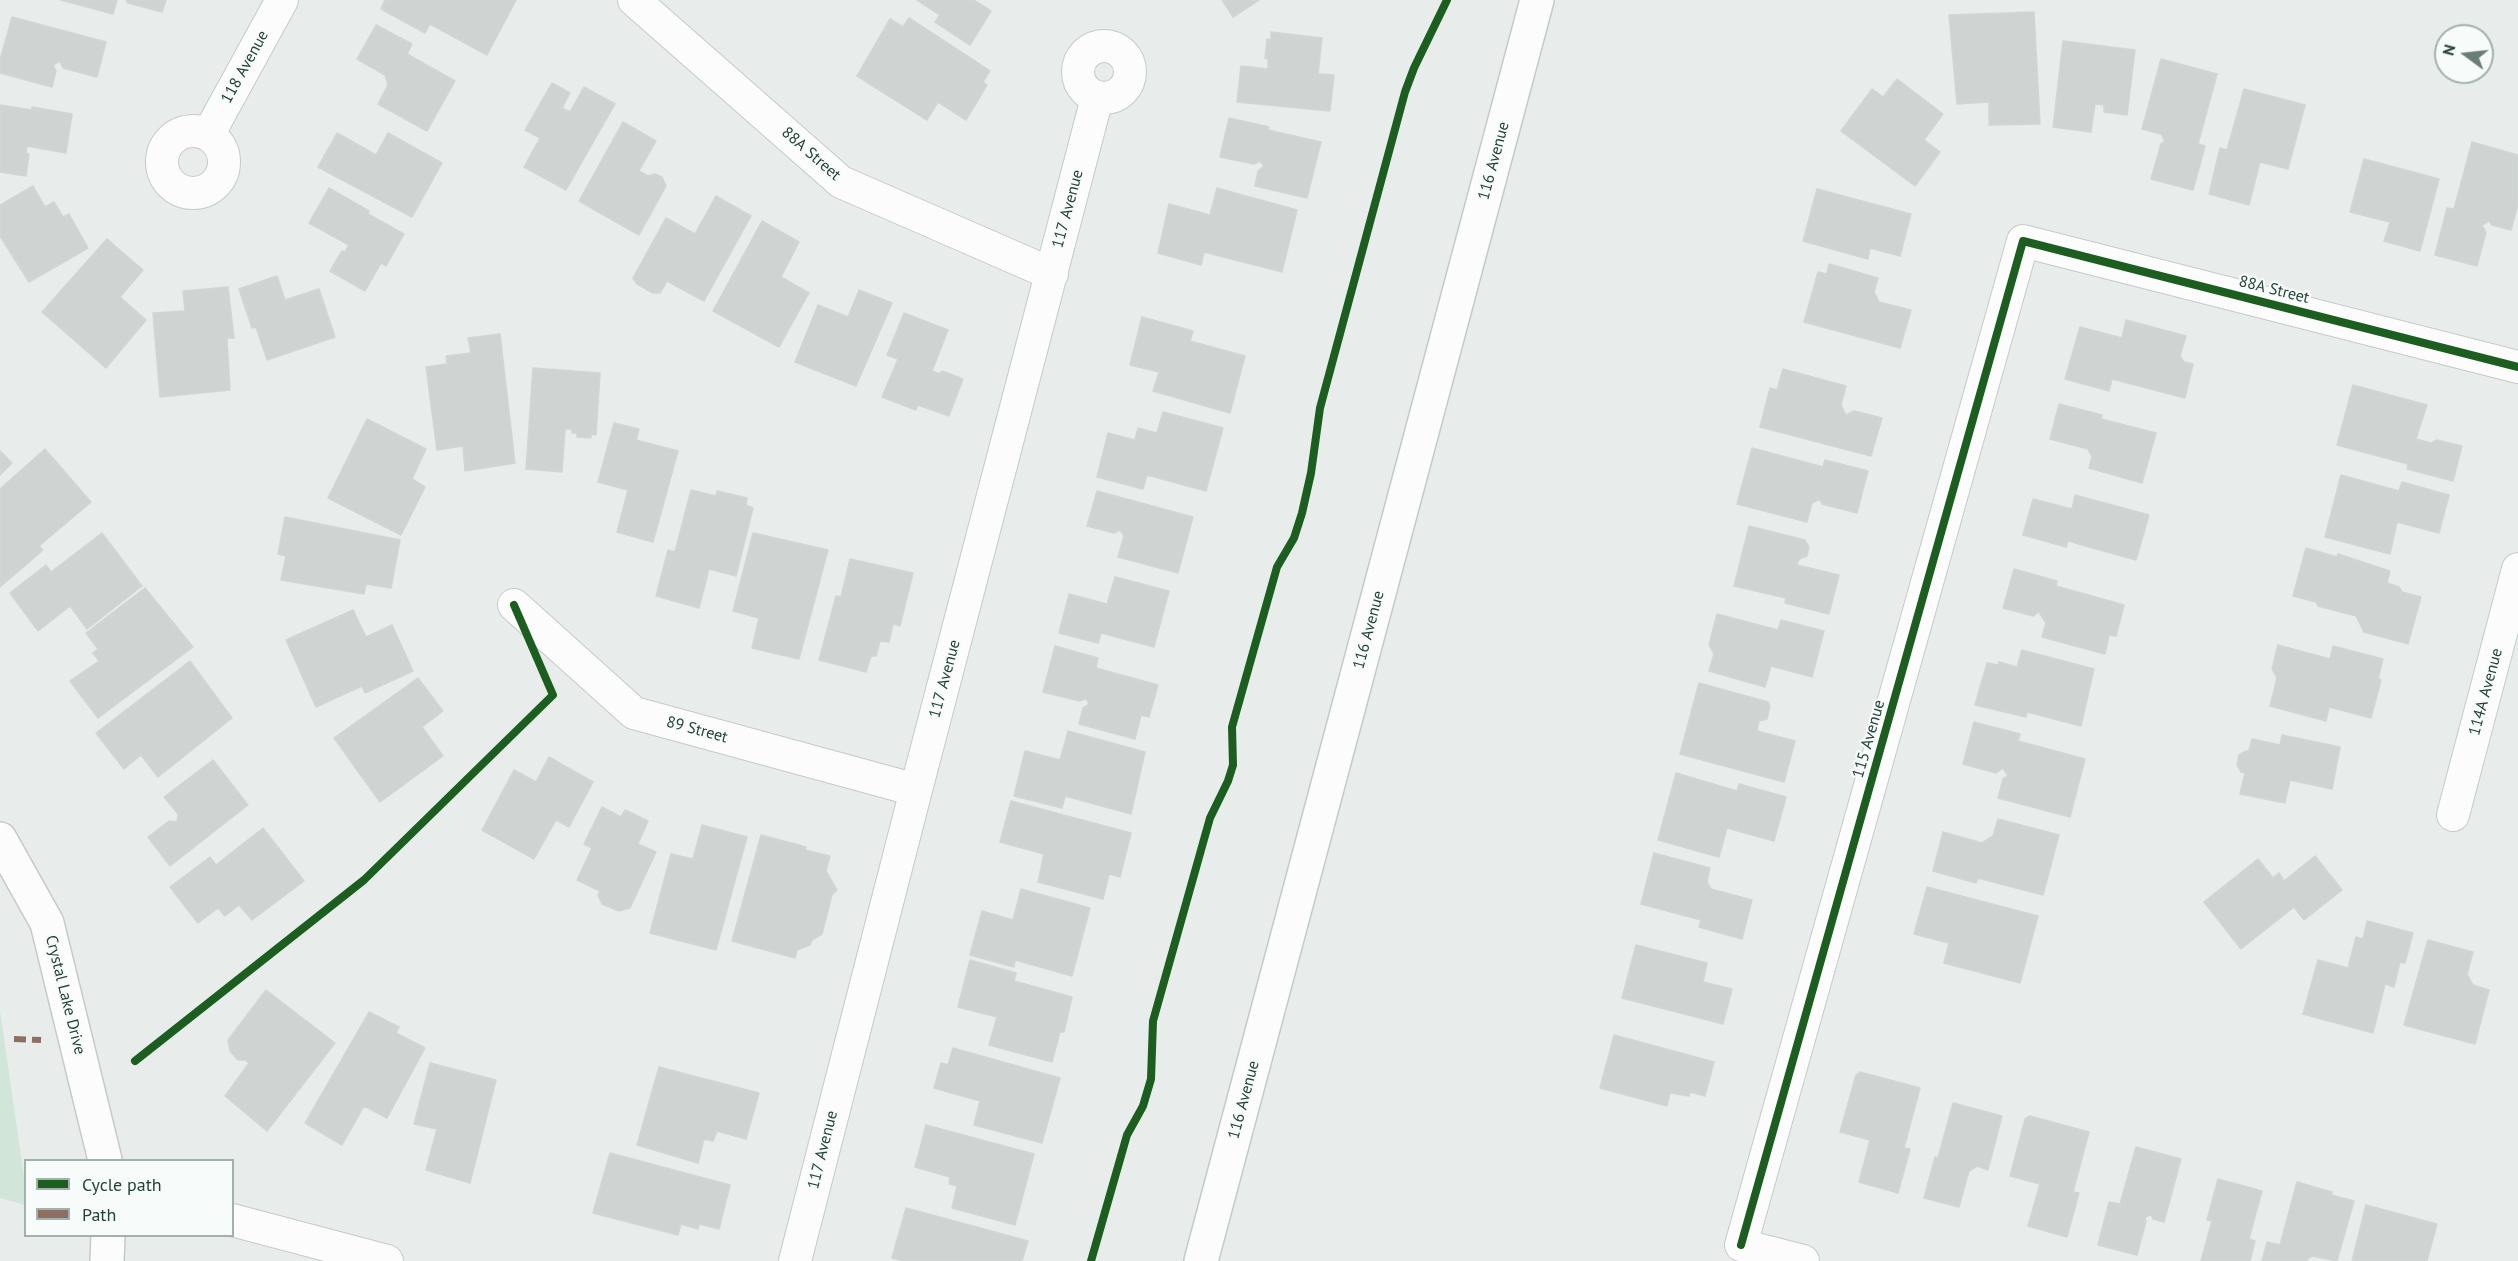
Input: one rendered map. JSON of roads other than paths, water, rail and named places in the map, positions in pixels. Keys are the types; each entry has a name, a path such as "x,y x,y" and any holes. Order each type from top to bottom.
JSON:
{"main road":[{"name":"116 Avenue","path":"1201,1261 1537,0"},
{"name":"Crystal Lake Drive","path":"0,839 47,923 105,1159"},
{"path":"106,1261 108,1237"}],"street":[{"name":"118 Avenue","path":"208,135 282,0"},
{"name":"88A Street","path":"634,0 842,182 1052,274"},
{"name":"117 Avenue","path":"795,1261 1097,98"},
{"name":"88A Street","path":"2023,241 2518,367"},
{"name":"115 Avenue","path":"1803,1261 1741,1245 2023,241"},
{"name":"114A Avenue","path":"2453,816 2518,569"},
{"name":"89 Street","path":"514,605 634,713 916,789"},
{"path":"234,1221 387,1261"}]}
